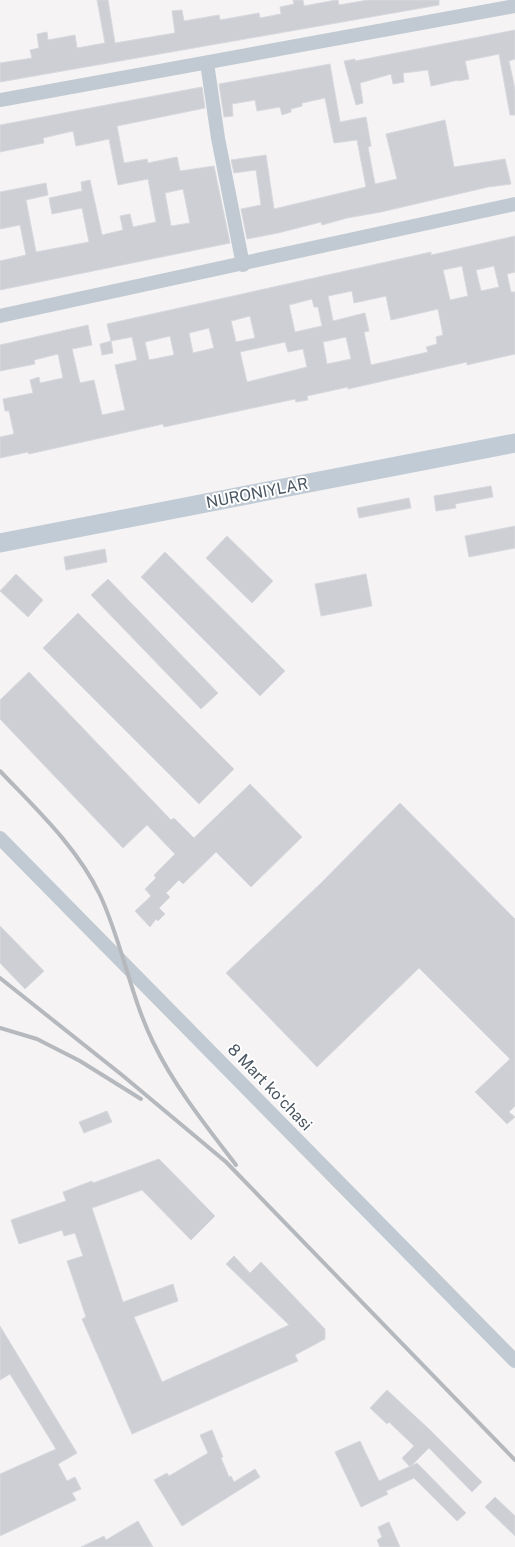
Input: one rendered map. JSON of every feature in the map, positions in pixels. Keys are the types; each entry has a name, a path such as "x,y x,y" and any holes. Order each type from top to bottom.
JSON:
{"main road":[{"name":"NURONIYLAR","path":"0,543 515,443"}],"street":[{"path":"0,100 515,6"},
{"path":"206,63 218,138 243,265"},
{"path":"0,316 243,265 515,204"},
{"name":"8 Mart koʻchasi","path":"0,838 515,1361"}],"building":[{"path":"97,0 108,0 115,43 175,33 172,11 182,10 184,21 219,15 220,20 259,13 260,18 281,14 280,7 294,4 293,0 303,0 304,6 336,0 338,0 339,5 368,0 439,0 439,5 0,82 0,63 32,58 30,50 39,48 37,34 47,32 48,40 75,35 77,48 105,43"},
{"path":"515,30 515,59 509,61 515,89 515,115 510,115 499,54 465,61 469,79 431,86 428,70 403,73 404,82 393,84 391,74 360,83 363,103 356,105 344,61 355,59 355,61"},
{"path":"330,64 340,122 366,117 371,146 368,147 375,184 397,179 386,134 445,120 454,167 505,159 511,184 488,187 322,225 321,222 247,239 241,209 261,205 256,170 234,173 231,160 266,155 274,209 366,187 357,140 334,143 325,98 302,103 302,106 291,109 291,112 282,115 280,107 257,111 255,100 232,104 233,116 224,117 219,84"},
{"path":"202,87 205,108 117,126 124,163 147,159 148,163 177,157 180,171 214,166 230,243 0,290 0,261 26,255 20,225 0,229 0,192 46,183 48,195 26,200 36,252 89,242 82,208 52,214 49,198 82,191 81,182 90,180 102,235 123,230 120,216 130,214 133,227 156,222 148,179 118,185 109,139 76,146 73,131 43,138 44,143 0,152 0,125","holes":["183,189 190,223 171,226 165,193"]},
{"path":"515,236 515,272 507,274 511,292 515,292 515,354 467,365 467,362 348,389 348,387 307,396 308,400 296,402 295,399 164,427 163,424 29,454 28,452 0,458 0,437 14,434 9,411 5,411 3,399 33,393 30,380 39,377 40,383 63,378 58,354 34,360 35,364 0,371 0,345 88,325 92,345 72,349 80,383 94,380 102,415 125,410 115,365 137,360 132,337 111,341 107,324 431,252 431,255","holes":["462,266 468,296 450,300 443,270","494,266 499,287 481,291 476,270","352,291 354,303 386,296 391,320 438,309 443,335 436,337 437,344 426,347 428,352 371,365 364,332 369,331 365,313 333,321 328,296","312,299 314,307 318,307 322,326 295,332 289,305","250,316 255,338 236,342 231,321","209,328 214,348 193,353 189,333","170,336 174,355 149,360 145,342","346,337 351,359 327,364 323,342","285,342 288,352 303,349 307,367 247,382 240,352"]},
{"path":"111,341 113,353 102,355 100,344"},
{"path":"491,486 493,497 455,504 456,508 436,511 434,496"},
{"path":"409,498 411,508 359,518 357,508"},
{"path":"515,526 515,548 469,557 465,536"},
{"path":"227,536 273,581 252,603 206,558"},
{"path":"105,549 107,562 66,570 64,557"},
{"path":"165,552 285,671 260,696 141,577"},
{"path":"16,574 43,600 28,617 0,591"},
{"path":"366,574 372,606 321,616 315,584"},
{"path":"108,579 218,693 201,709 91,595"},
{"path":"78,613 234,769 199,804 43,648"},
{"path":"29,672 171,820 174,818 194,838 250,784 302,837 251,887 216,852 183,884 179,880 166,893 170,897 159,908 165,914 158,921 156,919 150,927 135,911 151,896 145,889 156,878 154,875 175,854 147,825 123,848 0,719 0,700"},
{"path":"400,803 515,919 515,1106 509,1112 515,1117 507,1124 475,1092 510,1059 419,968 317,1067 226,973 320,884"},
{"path":"0,926 44,971 25,989 0,963"},
{"path":"107,1111 112,1122 84,1133 79,1122"},
{"path":"159,1159 215,1216 191,1240 142,1190 92,1208 123,1302 173,1284 178,1301 134,1317 162,1382 289,1325 226,1264 234,1256 250,1273 261,1262 325,1329 325,1339 295,1355 298,1361 132,1434 82,1319 86,1317 67,1261 83,1256 75,1233 64,1236 62,1230 19,1244 11,1220 66,1201 63,1192"},
{"path":"0,1326 77,1453 58,1464 67,1481 75,1477 81,1489 72,1493 76,1500 0,1536 0,1474 56,1449 10,1374 0,1380"},
{"path":"387,1390 482,1482 472,1492 429,1448 410,1467 402,1458 414,1446 389,1422 387,1424 370,1408"},
{"path":"212,1430 229,1477 231,1476 234,1482 255,1469 260,1477 182,1526 154,1480 167,1473 169,1476 208,1453 200,1435"},
{"path":"360,1441 379,1481 417,1463 466,1513 457,1521 414,1478 386,1491 388,1494 361,1507 335,1452"},
{"path":"495,1497 515,1516 515,1536 485,1507"},
{"path":"138,1521 153,1547 81,1547 104,1536 106,1540"},
{"path":"389,1522 400,1547 380,1547 377,1540 382,1537 378,1527"}],"railway":[{"path":"0,771 55,829 91,877 108,913 138,1006 161,1058 202,1121 236,1165"},
{"path":"0,978 122,1075 226,1162 515,1460"},
{"path":"0,1028 37,1039 80,1061 141,1099"}]}
